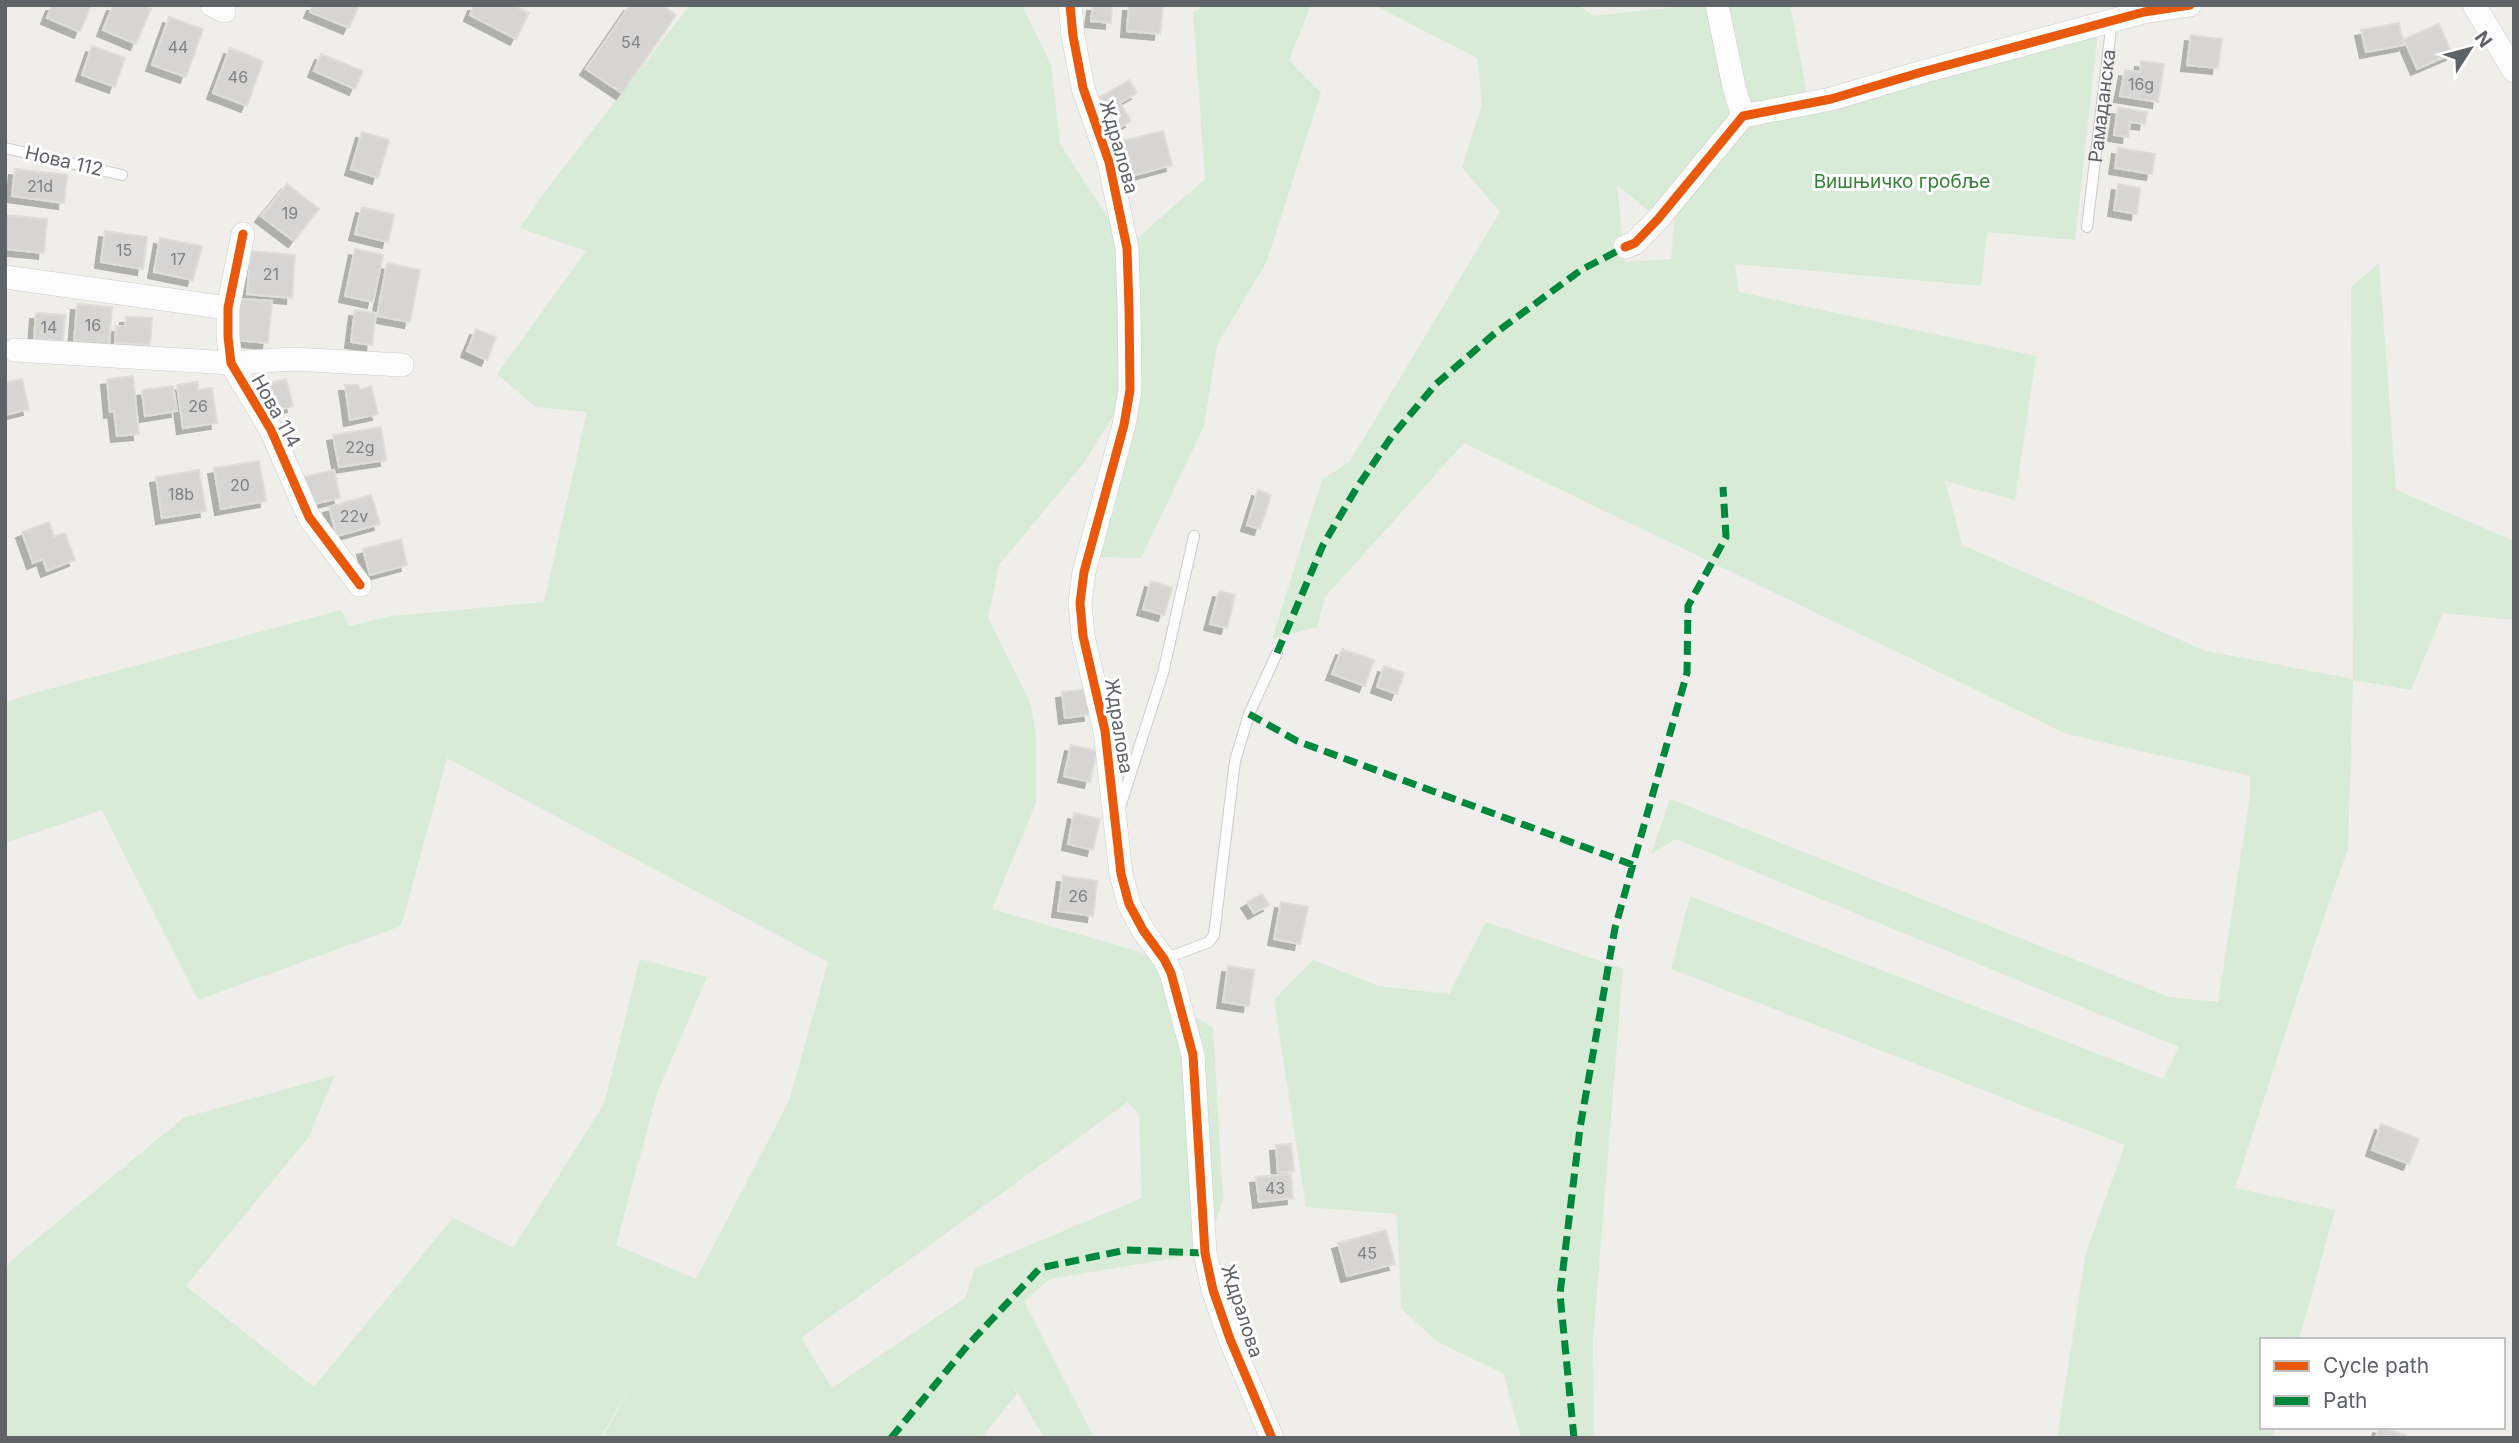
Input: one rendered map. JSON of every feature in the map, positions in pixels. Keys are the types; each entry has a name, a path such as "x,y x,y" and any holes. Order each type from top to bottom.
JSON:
{"street":[{"name":"Ждралова","path":"1070,5 1083,88 1109,162 1127,247 1130,390 1124,425 1084,572 1080,603 1083,636 1105,731 1121,874 1129,904 1143,930 1164,959 1181,1008 1193,1055 1198,1100 1205,1253 1213,1290 1230,1339 1272,1438"},
{"path":"1717,5 1742,116"},
{"name":"Рамаданска","path":"2112,21 2144,12 2190,5"},
{"path":"2481,8 2514,71"},
{"path":"1625,247 1635,243 1658,219 1742,116 1831,99 2112,21"},
{"name":"Нова 114","path":"243,234 228,309 231,363 271,430 309,517 360,585"},
{"path":"5,276 228,309"},
{"name":"Нова 114","path":"15,350 231,363 292,359 402,365"}],"lane":[{"name":"Рамаданска","path":"2087,227 2112,21"},
{"name":"Нова 112","path":"5,148 122,174"},
{"name":"Ждралова","path":"1115,820 1163,673 1194,536"},
{"path":"1164,959 1203,945 1214,935 1235,761 1249,714 1277,653"}],"green space":[{"path":"690,5 1022,5 1051,65 1060,144 1127,247 1205,179 1193,12 1206,5 1311,5 1289,60 1321,92 1267,261 1217,345 1204,426 1141,558 1088,557 1128,392 1083,464 999,565 988,617 1031,705 1036,736 1036,803 992,909 1164,959 1181,1008 1213,1028 1223,1200 1205,1253 1050,1279 1024,1301 1094,1438 1044,1438 1010,1379 1017,1394 981,1438 602,1438 634,1381 600,1438 5,1438 5,1269 14,1258 183,1118 335,1075 308,1138 186,1286 314,1387 453,1218 513,1248 604,1104 640,959 707,977 657,1093 616,1245 696,1279 789,1101 828,962 447,758 401,926 198,1000 102,810 5,843 5,703 341,610 349,626 392,616 544,602 587,412 535,407 497,374 586,251 520,228 544,193","holes":["1128,1102 1139,1115 1142,1198 975,1268 965,1298 832,1388 801,1338"]},
{"name":"Вишњичко гробље","path":"1374,5 1578,5 1593,16 1693,5 1790,5 1809,104 2098,30 2075,240 1987,232 1981,286 1735,264 1739,292 2036,356 2015,500 1945,481 1962,545 2206,651 2353,679 2351,287 2379,263 2396,490 2514,541 2514,620 2443,613 2411,690 2353,680 2348,849 2235,1188 2335,1210 2300,1338 2260,1338 2260,1429 2274,1429 2272,1438 2057,1438 2086,1252 2125,1145 1671,969 1690,896 2163,1079 2179,1047 1676,839 1651,854 1670,799 2169,997 2218,1002 2250,796 2250,776 2067,734 1464,443 1325,597 1317,627 1272,639 1322,480 1350,461 1500,212 1462,167 1482,104 1477,58","holes":["1617,185 1658,219 1676,207 1671,259 1625,262"]},
{"path":"1486,922 1623,969 1593,1341 1594,1438 1521,1438 1504,1374 1436,1341 1401,1308 1397,1214 1306,1207 1274,1000 1313,960 1378,986 1449,994"}],"building":[{"path":"52,5 91,5 80,32 47,18"},
{"path":"113,5 143,5 151,9 136,44 103,30"},
{"path":"313,5 359,5 349,28 310,12"},
{"path":"474,5 513,5 529,13 516,39 470,15"},
{"path":"630,5 661,5 676,15 622,93 586,69"},
{"path":"1093,5 1112,5 1111,23 1091,21"},
{"path":"1129,5 1163,5 1160,34 1127,31"},
{"path":"169,17 203,29 186,77 152,65"},
{"path":"2399,23 2404,45 2366,52 2361,30"},
{"path":"2439,24 2452,54 2417,69 2404,39"},
{"path":"2191,35 2222,39 2218,68 2187,65"},
{"path":"92,46 125,58 115,87 82,75"},
{"path":"230,48 263,61 247,106 213,93"},
{"path":"321,54 363,71 355,89 314,71"},
{"path":"2141,61 2164,64 2158,102 2120,96 2125,70 2140,72"},
{"path":"1129,80 1137,93 1120,103 1131,121 1119,128 1100,97"},
{"path":"2118,108 2147,112 2145,124 2130,122 2128,137 2114,135"},
{"path":"1163,131 1172,165 1128,177 1119,142"},
{"path":"362,132 389,140 378,178 351,169"},
{"path":"2118,148 2155,154 2152,174 2115,168"},
{"path":"15,169 67,175 64,203 12,196"},
{"path":"287,184 319,209 294,241 261,216"},
{"path":"2118,184 2140,188 2137,214 2114,210"},
{"path":"362,207 394,215 388,242 355,234"},
{"path":"5,215 47,219 44,253 5,249"},
{"path":"105,231 147,237 143,269 101,262"},
{"path":"160,238 202,246 193,280 154,272"},
{"path":"355,249 383,255 373,302 345,296"},
{"path":"251,251 295,255 292,298 247,294"},
{"path":"387,263 420,270 410,322 377,316"},
{"path":"240,299 272,301 268,343 236,340"},
{"path":"77,304 112,307 109,346 74,343"},
{"path":"355,310 376,313 372,345 351,342"},
{"path":"36,313 65,315 63,341 34,339"},
{"path":"126,317 152,318 150,345 115,343 116,326 125,326"},
{"path":"476,329 496,337 487,360 467,351"},
{"path":"133,376 139,434 117,436 114,411 110,412 107,379"},
{"path":"22,379 29,409 5,415 5,383"},
{"path":"286,379 293,406 271,412 263,385"},
{"path":"198,382 198,390 212,388 217,423 183,428 177,385"},
{"path":"345,385 358,385 360,390 371,386 378,414 350,420"},
{"path":"173,386 177,411 145,416 142,390"},
{"path":"381,427 386,460 339,467 333,435"},
{"path":"259,461 266,501 221,509 214,468"},
{"path":"199,470 206,511 162,518 156,477"},
{"path":"334,470 340,498 309,505 303,477"},
{"path":"1258,490 1271,495 1260,529 1247,525"},
{"path":"371,495 380,524 337,536 329,507"},
{"path":"49,522 54,537 65,533 75,560 47,571 43,559 33,563 22,532"},
{"path":"401,539 407,565 370,575 363,549"},
{"path":"1151,581 1172,588 1164,615 1143,609"},
{"path":"1219,591 1235,595 1227,628 1210,624"},
{"path":"1342,649 1374,660 1365,686 1332,674"},
{"path":"1384,666 1404,673 1397,694 1377,687"},
{"path":"1087,689 1090,715 1065,718 1062,692"},
{"path":"1071,745 1097,751 1090,782 1064,776"},
{"path":"1074,813 1100,819 1093,850 1068,844"},
{"path":"1063,876 1097,881 1093,916 1058,911"},
{"path":"1262,894 1269,905 1254,913 1247,902"},
{"path":"1281,902 1308,907 1300,944 1274,939"},
{"path":"1228,966 1254,970 1249,1006 1223,1002"},
{"path":"2381,1124 2419,1139 2409,1164 2372,1150"},
{"path":"1291,1144 1294,1171 1278,1173 1276,1145"},
{"path":"1291,1174 1293,1198 1259,1202 1256,1177"},
{"path":"1386,1230 1395,1264 1347,1276 1338,1243"},
{"path":"2378,1429 2406,1435 2405,1438 2376,1438"}],"marked path":[{"path":"1277,653 1323,545 1356,489 1392,436 1436,384 1494,334 1581,270 1625,247"},
{"path":"1574,1438 1560,1294 1580,1128 1615,928 1687,673 1688,606 1726,537 1723,487"},
{"path":"1249,714 1297,741 1633,865"},
{"path":"891,1438 968,1345 1040,1268 1126,1250 1205,1253"}],"cycle path":[{"path":"1070,5 1083,88 1109,162 1127,248 1129,307 1130,390 1124,425 1084,572 1080,603 1083,636 1105,731 1121,874 1129,904 1171,973 1193,1055 1205,1253 1213,1290 1230,1339 1272,1438"},
{"path":"1625,247 1635,243 1658,219 1743,116 1831,99 2144,12 2190,5"},
{"path":"243,234 228,308 231,363 271,430 309,517 360,585"}]}
